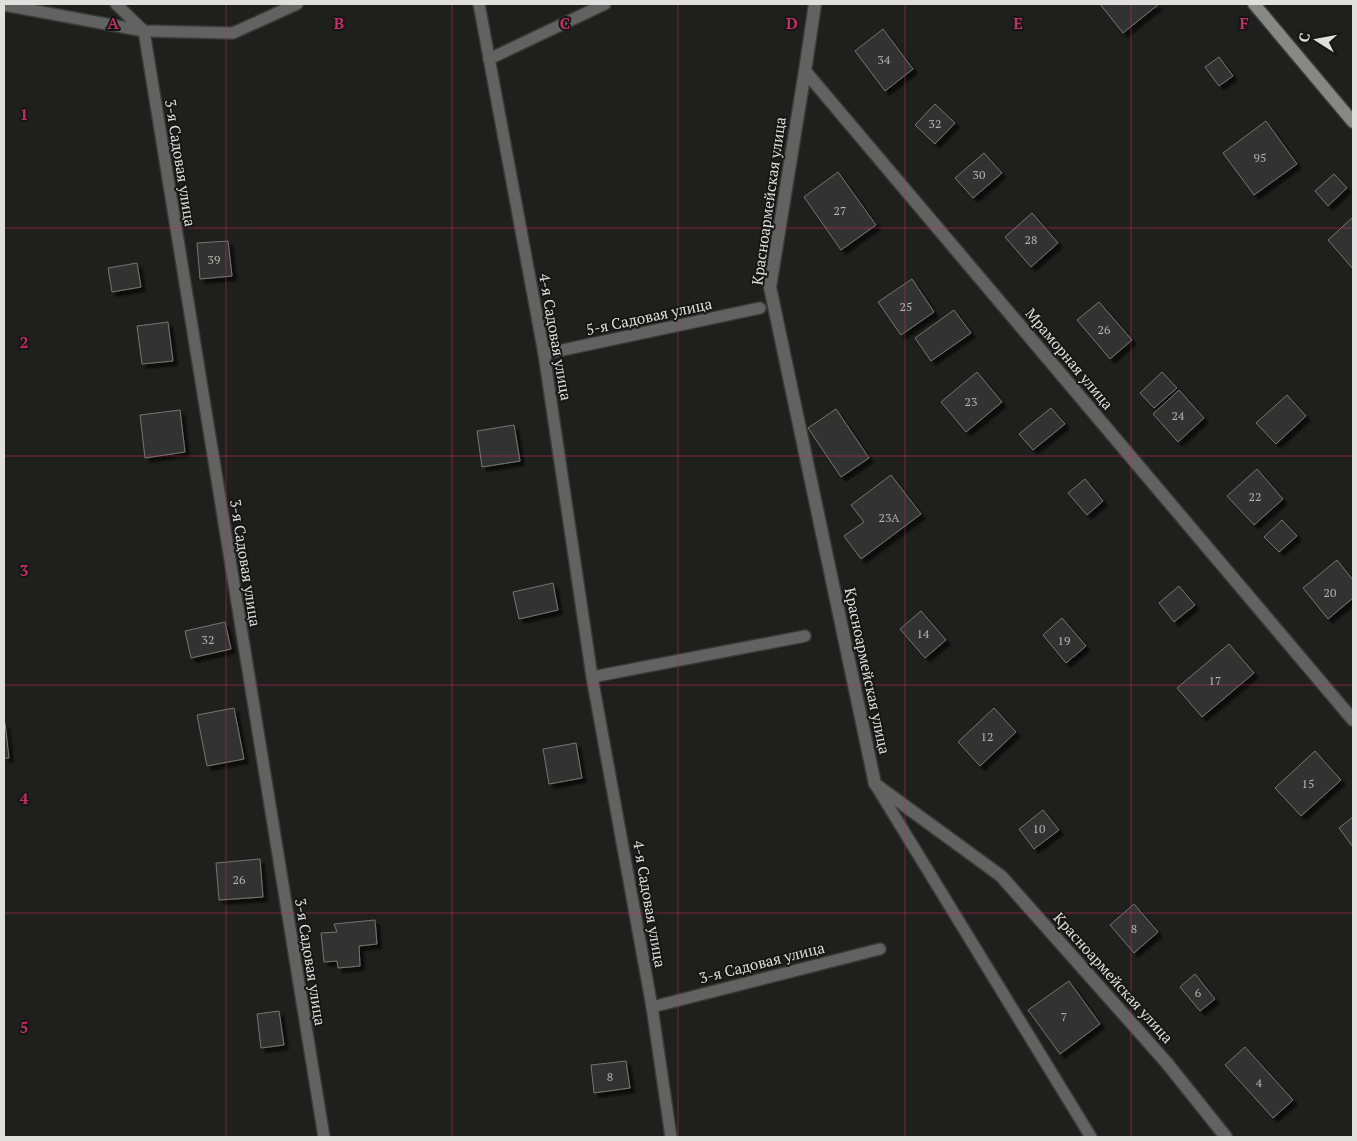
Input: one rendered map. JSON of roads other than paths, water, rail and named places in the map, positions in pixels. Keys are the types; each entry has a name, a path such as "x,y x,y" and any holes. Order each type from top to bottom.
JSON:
{"main road":[{"path":"1254,4 1353,122"}],"street":[{"path":"805,71 815,4"},
{"name":"Мраморная улица","path":"805,71 1353,720"},
{"name":"Красноармейская улица","path":"805,71 770,287 875,784 1002,876 1166,1062 1226,1137"}],"lane":[{"path":"116,4 144,31"},
{"path":"4,5 144,31 234,33 297,4"},
{"name":"4-я Садовая улица","path":"479,4 544,354 592,677 652,1007 671,1137"},
{"path":"489,59 605,4"},
{"name":"3-я Садовая улица","path":"144,31 324,1137"},
{"name":"5-я Садовая улица","path":"544,354 760,308"},
{"path":"592,677 805,636"},
{"path":"875,784 1091,1137"},
{"name":"3-я Садовая улица","path":"652,1007 880,949"}]}
